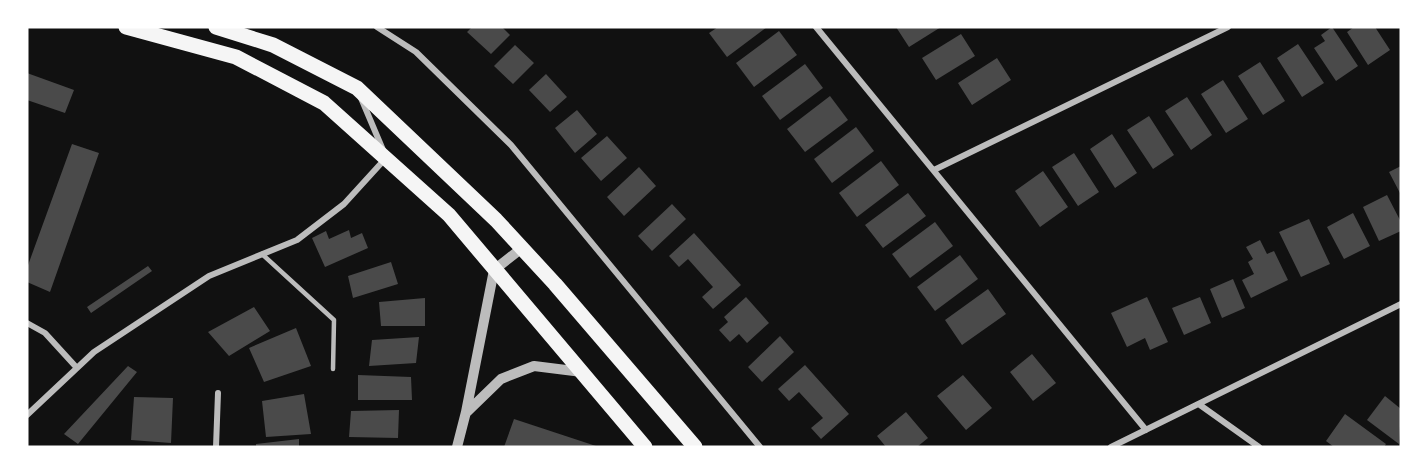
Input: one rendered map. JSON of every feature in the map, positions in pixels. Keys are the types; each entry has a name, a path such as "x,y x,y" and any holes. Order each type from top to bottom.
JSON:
{"main road":[{"path":"126,27 236,57 324,103 449,215 645,447"},
{"path":"216,27 273,45 357,88 496,220 695,447"}],"street":[{"path":"377,27 416,52 511,146 760,447"},
{"path":"816,27 1146,430"},
{"path":"934,170 1225,28"},
{"path":"27,415 94,352 209,276 297,240 344,204 386,157 357,88"},
{"path":"457,447 494,270 522,248"},
{"path":"1112,447 1401,304"},
{"path":"27,323 45,333 77,368"},
{"path":"466,412 501,379 534,366 582,372"},
{"path":"216,447 218,393"},
{"path":"1200,405 1260,447"}],"lane":[{"path":"262,254 334,320 333,369"}],"building":[{"path":"472,27 502,27 510,35 491,54 467,32"},
{"path":"718,27 767,27 727,57 709,33"},
{"path":"896,27 941,27 909,47"},
{"path":"1332,27 1358,66 1336,81 1314,48 1325,41 1321,35"},
{"path":"1354,27 1375,27 1390,50 1368,65 1347,32"},
{"path":"779,31 797,55 754,87 736,63"},
{"path":"961,34 975,56 936,80 922,58"},
{"path":"1298,44 1324,83 1302,97 1277,58"},
{"path":"515,45 534,63 513,84 494,66"},
{"path":"997,58 1011,80 972,105 958,83"},
{"path":"1260,62 1285,101 1263,115 1238,76"},
{"path":"805,64 823,88 780,120 762,96"},
{"path":"27,73 74,90 65,113 27,100"},
{"path":"546,74 567,97 550,112 529,90"},
{"path":"1223,80 1248,119 1226,133 1201,94"},
{"path":"830,96 848,120 805,152 787,129"},
{"path":"1187,97 1212,135 1191,150 1165,111"},
{"path":"577,110 597,134 575,153 555,128"},
{"path":"1149,116 1174,155 1153,169 1127,130"},
{"path":"856,127 874,151 832,183 814,159"},
{"path":"1112,134 1137,173 1115,188 1090,149"},
{"path":"607,136 627,158 601,181 581,158"},
{"path":"72,144 99,153 50,292 27,282 27,268"},
{"path":"1074,153 1099,192 1078,206 1052,167"},
{"path":"881,161 899,185 857,217 839,193"},
{"path":"1401,166 1401,195 1389,172"},
{"path":"639,167 656,186 624,216 607,197"},
{"path":"1043,171 1068,207 1040,227 1015,191"},
{"path":"908,193 926,216 883,248 865,225"},
{"path":"1387,195 1401,222 1401,231 1379,241 1363,207"},
{"path":"672,204 686,219 652,251 638,236"},
{"path":"1353,213 1370,246 1344,259 1327,227"},
{"path":"1309,219 1330,264 1301,277 1279,232"},
{"path":"935,222 953,246 910,278 892,254"},
{"path":"349,230 351,238 362,233 368,248 325,267 312,238 326,231 329,239"},
{"path":"694,233 741,285 713,309 702,297 713,287 688,259 679,267 669,256"},
{"path":"1260,240 1267,254 1274,251 1288,280 1251,298 1242,280 1254,274 1248,262 1253,259 1246,247"},
{"path":"960,255 978,279 935,311 917,287"},
{"path":"391,262 398,284 353,298 348,276"},
{"path":"148,266 152,271 91,313 87,307"},
{"path":"1233,279 1245,308 1222,318 1210,289"},
{"path":"988,289 1006,314 962,345 945,320"},
{"path":"746,297 769,323 747,343 739,334 730,342 719,330 728,322 724,317"},
{"path":"1147,297 1168,342 1150,350 1145,338 1127,347 1111,313"},
{"path":"1200,297 1211,323 1184,335 1172,308"},
{"path":"425,298 425,326 381,326 379,302"},
{"path":"254,307 270,331 229,356 208,332"},
{"path":"296,328 311,366 264,382 249,348"},
{"path":"780,336 794,352 762,382 748,367"},
{"path":"419,337 416,363 369,366 372,340"},
{"path":"1032,354 1056,383 1033,401 1010,372"},
{"path":"805,365 849,414 821,439 811,428 823,418 799,392 789,401 778,389"},
{"path":"128,366 137,372 78,444 64,434"},
{"path":"358,375 411,377 412,400 358,400"},
{"path":"963,375 992,408 966,430 937,396"},
{"path":"304,394 311,434 266,437 262,401"},
{"path":"1385,396 1401,409 1399,444 1367,420"},
{"path":"134,397 173,398 171,443 131,440"},
{"path":"399,410 398,438 349,437 351,411"},
{"path":"906,412 928,438 917,447 886,447 877,436"},
{"path":"1345,414 1386,444 1384,447 1334,447 1326,441"},
{"path":"514,419 599,447 504,447"},
{"path":"299,439 299,447 256,447 256,444"}]}
